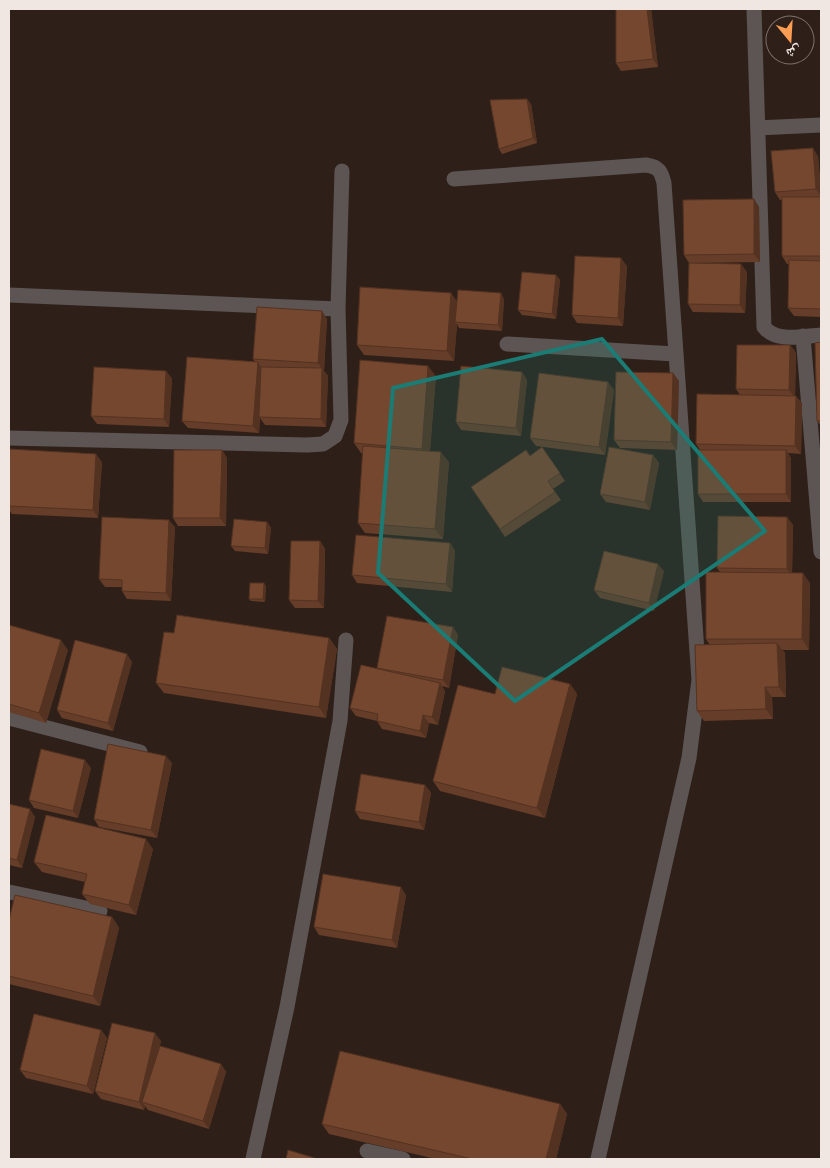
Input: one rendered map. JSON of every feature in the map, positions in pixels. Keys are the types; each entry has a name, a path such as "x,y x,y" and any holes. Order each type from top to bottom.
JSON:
{"street":[{"path":"754,9 764,327 768,332 777,337 821,335"},
{"path":"758,128 821,125"},
{"path":"454,179 628,166 655,166 661,171 664,183 699,680 695,720 683,787 598,1159"},
{"path":"9,438 307,446 322,444 336,436 341,420 338,309 342,171"},
{"path":"9,295 338,309"},
{"path":"803,336 821,552"},
{"path":"507,344 675,354"},
{"path":"253,1159 287,1007 340,721 346,640"},
{"path":"9,718 143,752"},
{"path":"9,892 100,911"},
{"path":"367,1151 403,1159"}],"highlighted area":[{"path":"602,339 765,531 515,701 378,573 393,388"}],"building":[{"path":"616,9 647,9 653,59 616,63"},
{"path":"527,99 533,138 499,149 490,100"},
{"path":"813,148 816,189 775,192 771,151"},
{"path":"782,197 821,197 821,256 782,256"},
{"path":"754,199 754,254 684,255 683,200"},
{"path":"575,256 621,258 618,318 572,315"},
{"path":"789,260 821,261 821,309 788,308"},
{"path":"689,263 741,264 740,305 688,304"},
{"path":"522,272 556,275 552,314 518,310"},
{"path":"360,287 451,293 447,351 357,345"},
{"path":"458,290 501,293 498,325 455,322"},
{"path":"257,307 322,311 318,363 253,359"},
{"path":"821,342 821,421 817,421 815,343"},
{"path":"737,345 790,345 789,390 736,389"},
{"path":"187,357 258,362 253,426 182,421"},
{"path":"360,360 428,366 422,449 354,443"},
{"path":"461,366 522,372 516,428 456,422"},
{"path":"94,367 166,371 164,419 91,416"},
{"path":"261,367 322,368 321,419 259,417"},
{"path":"616,372 673,373 671,442 614,440"},
{"path":"539,373 608,382 599,447 530,438"},
{"path":"697,394 796,396 795,446 696,444"},
{"path":"363,446 441,452 435,529 358,523"},
{"path":"542,447 560,473 548,481 555,492 500,529 471,487 526,450 530,456"},
{"path":"609,447 653,455 645,502 600,494"},
{"path":"9,449 96,454 93,510 9,506"},
{"path":"174,450 222,450 220,518 173,518"},
{"path":"698,450 786,450 786,494 698,494"},
{"path":"718,516 787,517 787,569 717,568"},
{"path":"102,517 169,520 166,593 122,591 122,580 99,579"},
{"path":"234,519 267,522 265,548 231,546"},
{"path":"356,535 450,543 446,584 352,575"},
{"path":"291,541 320,541 318,601 289,600"},
{"path":"604,551 658,564 649,603 594,590"},
{"path":"706,572 803,573 802,639 706,639"},
{"path":"250,583 264,583 263,599 249,599"},
{"path":"177,615 329,638 319,707 156,683 164,632 174,633"},
{"path":"387,616 453,627 443,680 377,668"},
{"path":"9,625 61,640 39,713 9,704"},
{"path":"75,640 127,654 108,723 57,710"},
{"path":"777,643 779,687 765,687 766,709 697,711 695,645"},
{"path":"361,665 440,683 432,717 423,715 420,731 377,721 378,714 350,708"},
{"path":"502,667 570,684 537,808 433,781 458,685 495,694"},
{"path":"108,744 166,756 151,830 94,819"},
{"path":"41,749 85,760 73,811 29,800"},
{"path":"361,774 425,785 419,822 355,811"},
{"path":"9,804 30,809 17,860 9,858"},
{"path":"46,815 146,839 129,905 82,894 87,874 34,862"},
{"path":"323,874 401,887 392,940 314,927"},
{"path":"15,895 112,917 93,996 9,976 9,920"},
{"path":"34,1014 101,1030 87,1086 20,1070"},
{"path":"112,1023 155,1033 139,1102 95,1091"},
{"path":"160,1046 221,1064 203,1121 142,1102"},
{"path":"340,1051 560,1104 546,1159 472,1159 322,1124"},
{"path":"288,1150 318,1159 286,1159"}]}
